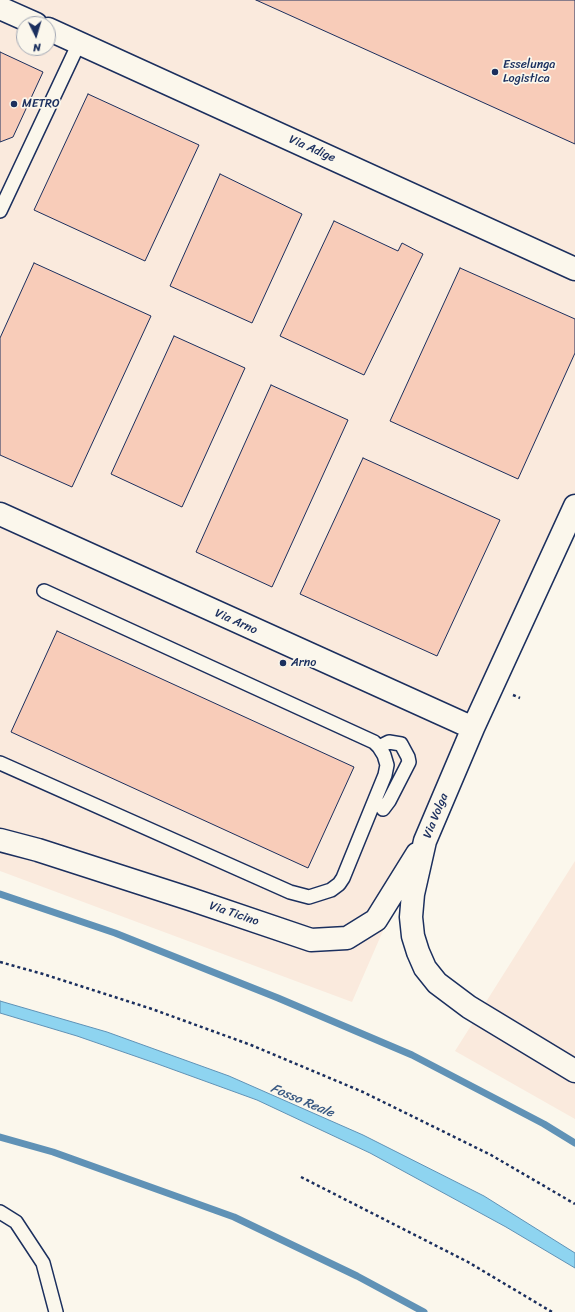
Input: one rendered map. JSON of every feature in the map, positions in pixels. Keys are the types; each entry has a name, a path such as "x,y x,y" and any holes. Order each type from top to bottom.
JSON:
{"street":[{"path":"0,8 18,16"},
{"name":"Via Adige","path":"56,33 575,268"},
{"name":"Via Volga","path":"575,506 473,728 425,841 413,894 411,917 413,936 418,952 425,968 438,983 469,1008 575,1071"},
{"name":"Via Arno","path":"0,514 63,544 473,728"},
{"name":"Via Ticino","path":"0,840 38,850 183,896 311,940 347,938 376,920 425,841"}],"lane":[{"path":"0,211 79,43"},
{"path":"0,763 290,892 308,897 331,890 339,884 343,878 385,775 387,765 384,755 374,742 44,591"},
{"path":"379,747 390,742 401,744 408,756 408,762 389,801 383,809"},
{"path":"0,1212 16,1222 43,1263 56,1312"}],"path":[{"path":"0,962 43,974 152,1010 258,1048 363,1092 491,1155 575,1204"},
{"path":"301,1177 468,1262 552,1312"}],"shaded area":[{"path":"0,0 575,0 575,501 472,726 352,1002 0,871"},
{"path":"575,861 575,1119 455,1051"}],"water":[{"path":"0,1001 107,1032 229,1076 363,1135 484,1196 575,1253 575,1268 506,1227 370,1153 257,1100 77,1036 0,1013"}],"building":[{"name":"Esselunga Logistica","path":"256,0 575,0 575,144"},
{"name":"METRO","path":"0,52 43,72 13,137 0,142"},
{"path":"88,94 199,145 145,261 34,210"},
{"path":"220,174 302,214 252,323 170,286"},
{"path":"334,221 398,251 402,243 423,254 364,375 280,336"},
{"path":"34,263 151,316 72,487 0,455 0,338"},
{"path":"460,268 575,319 575,353 518,479 390,421"},
{"path":"174,336 245,368 182,507 111,474"},
{"path":"271,385 348,420 272,587 196,552"},
{"path":"363,458 500,520 437,656 300,594"},
{"path":"57,631 354,767 308,868 11,732"}],"waterway":[{"path":"0,894 115,933 278,998 412,1055 544,1124 575,1143"},
{"path":"0,1137 53,1152 234,1217 357,1276 424,1312"}],"place":[{"name":"Esselunga Logistica","path":"495,72"},
{"name":"METRO","path":"14,104"},
{"name":"Arno","path":"283,663"}],"water label":[{"name":"Fosso Reale","path":"302,1101"}]}
